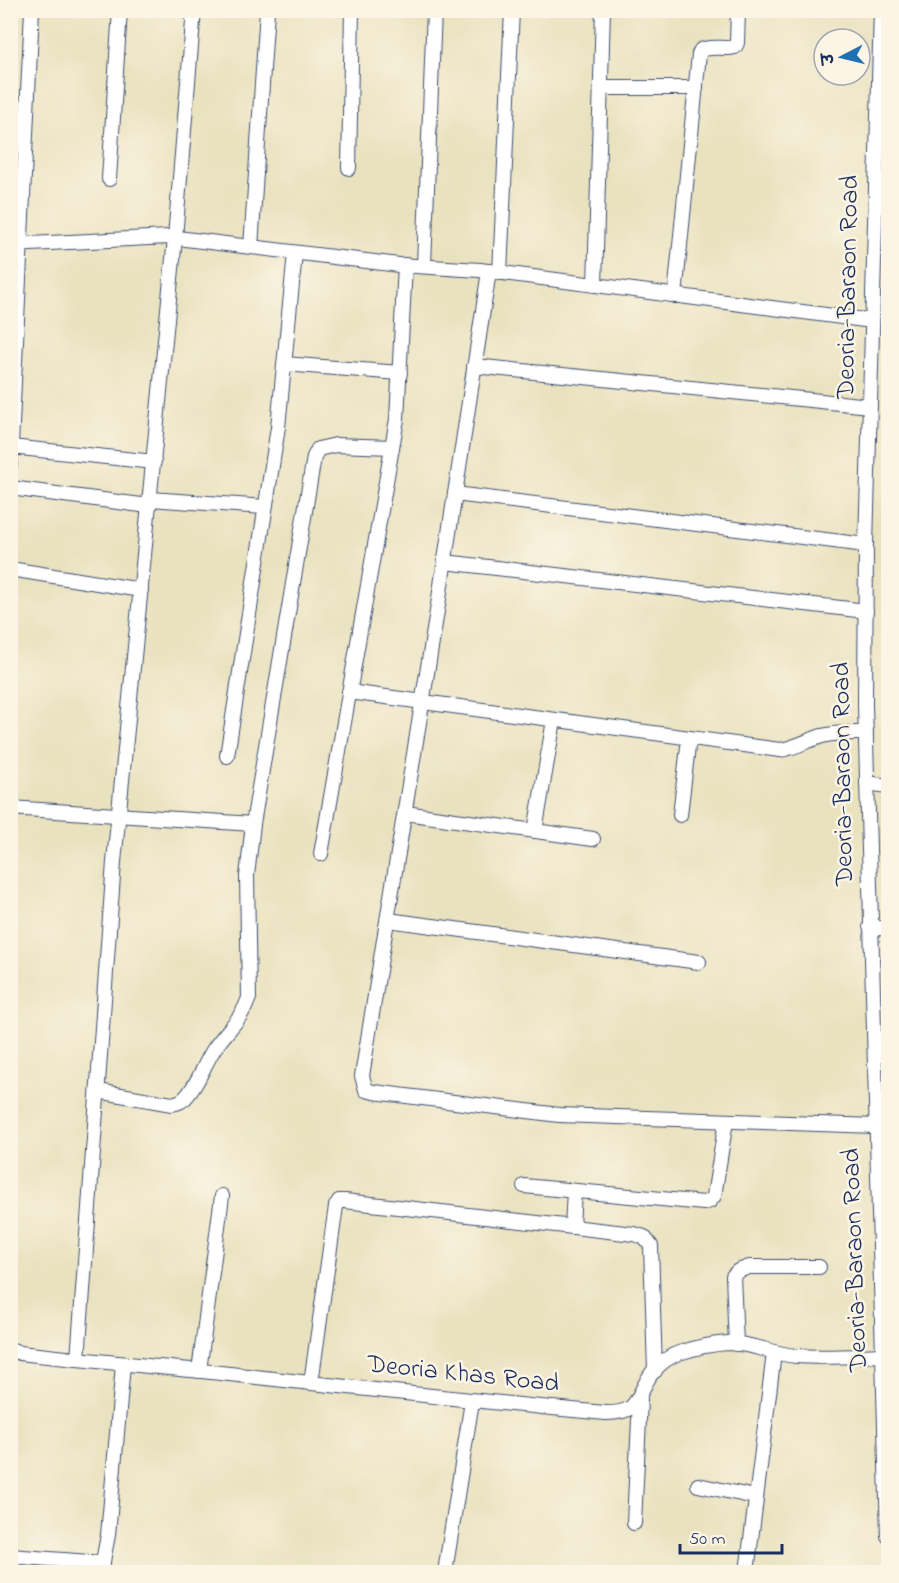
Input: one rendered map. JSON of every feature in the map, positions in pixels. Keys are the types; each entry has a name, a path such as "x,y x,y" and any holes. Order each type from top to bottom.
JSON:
{"street":[{"path":"10,465 16,245 32,10"},
{"path":"109,179 120,10"},
{"path":"78,1359 119,814 175,238 194,10"},
{"path":"251,247 267,10"},
{"path":"350,168 352,10"},
{"path":"424,266 434,10"},
{"path":"512,10 494,272 474,366 423,703 362,1076 366,1090 558,1115 876,1126"},
{"path":"595,285 603,10"},
{"path":"675,296 699,54 701,50 707,48 735,47 738,10"},
{"name":"Deoria-Baraon Road","path":"881,10 866,545 866,733 876,1126 884,1215 888,1536"},
{"path":"601,88 696,88"},
{"path":"874,231 888,232"},
{"path":"16,245 175,238 405,266 494,272 872,321"},
{"path":"227,756 278,427 295,253"},
{"path":"321,854 397,419 405,266"},
{"path":"284,364 400,373"},
{"path":"474,366 870,406"},
{"path":"98,1091 172,1104 178,1103 190,1091 222,1037 242,1016 249,998 248,876 253,824 314,457 318,449 336,445 392,447"},
{"path":"11,447 154,462"},
{"path":"10,488 150,503 265,507"},
{"path":"455,494 866,545"},
{"path":"445,562 866,611"},
{"path":"10,569 141,590"},
{"path":"349,692 780,750 794,748 819,737 866,733"},
{"path":"535,831 554,720"},
{"path":"680,815 690,738"},
{"path":"867,783 888,786"},
{"path":"10,808 253,824"},
{"path":"405,813 593,839"},
{"path":"388,920 699,962"},
{"path":"870,927 888,929"},
{"path":"874,1044 888,1048"},
{"path":"524,1186 704,1203 710,1201 714,1196 726,1121"},
{"path":"572,1227 574,1191"},
{"path":"199,1371 222,1196"},
{"path":"311,1383 336,1206 339,1201 634,1234 644,1237 651,1246 655,1371"},
{"path":"736,1344 734,1276 738,1271 749,1267 819,1267"},
{"path":"634,1523 640,1399 648,1378 661,1364 677,1354 703,1347 736,1344 774,1353 885,1365"},
{"name":"Deoria Khas Road","path":"10,1349 20,1353 123,1365 612,1413 618,1413 640,1399"},
{"path":"747,1572 774,1353"},
{"path":"10,1556 102,1568 108,1535 123,1365"},
{"path":"445,1572 472,1401"},
{"path":"698,1485 755,1497"}]}
